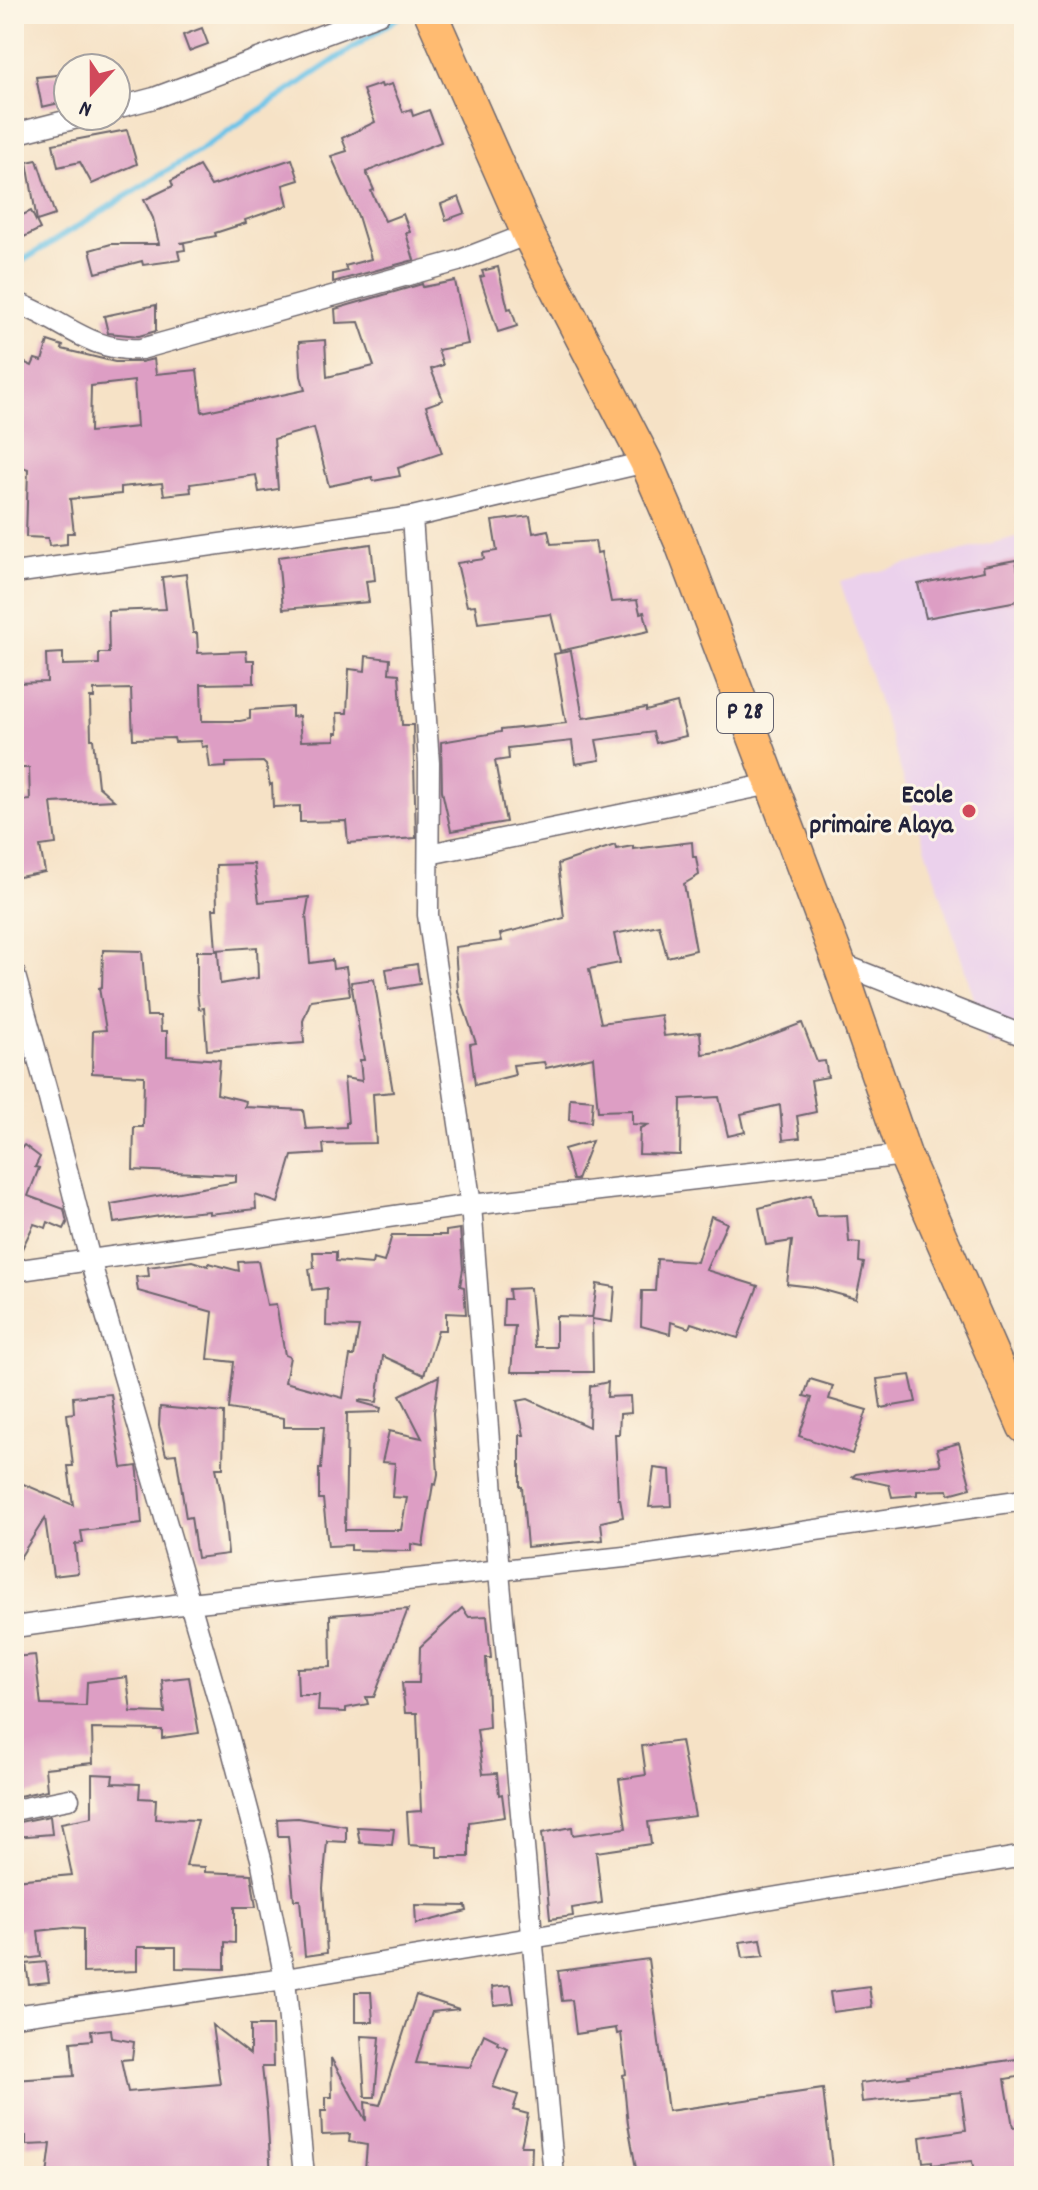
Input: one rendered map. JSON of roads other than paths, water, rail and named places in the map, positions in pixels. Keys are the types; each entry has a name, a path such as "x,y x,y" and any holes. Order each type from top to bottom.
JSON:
{"main road":[{"name":"P 28","path":"431,14 528,234 646,462 681,543 839,963 905,1155 1024,1427"}],"street":[{"path":"132,104 379,14"},
{"path":"14,134 52,124"},
{"path":"14,302 118,351 141,349 458,261 528,234"},
{"path":"14,573 412,517 646,462"},
{"path":"412,517 429,763 428,915 471,1205 499,1572 554,2176"},
{"path":"429,854 771,784"},
{"path":"839,963 1024,1036"},
{"path":"14,972 90,1260 261,1859 285,1979 304,2176"},
{"path":"14,1271 471,1205 905,1155"},
{"path":"14,1627 189,1603 643,1555 1024,1500"},
{"path":"14,1810 69,1799"},
{"path":"14,2016 285,1979 1024,1856"}],"waterway":[{"path":"14,266 205,147 403,14"}],"place":[{"name":"Ecole primaire Alaya","path":"969,811"}]}
